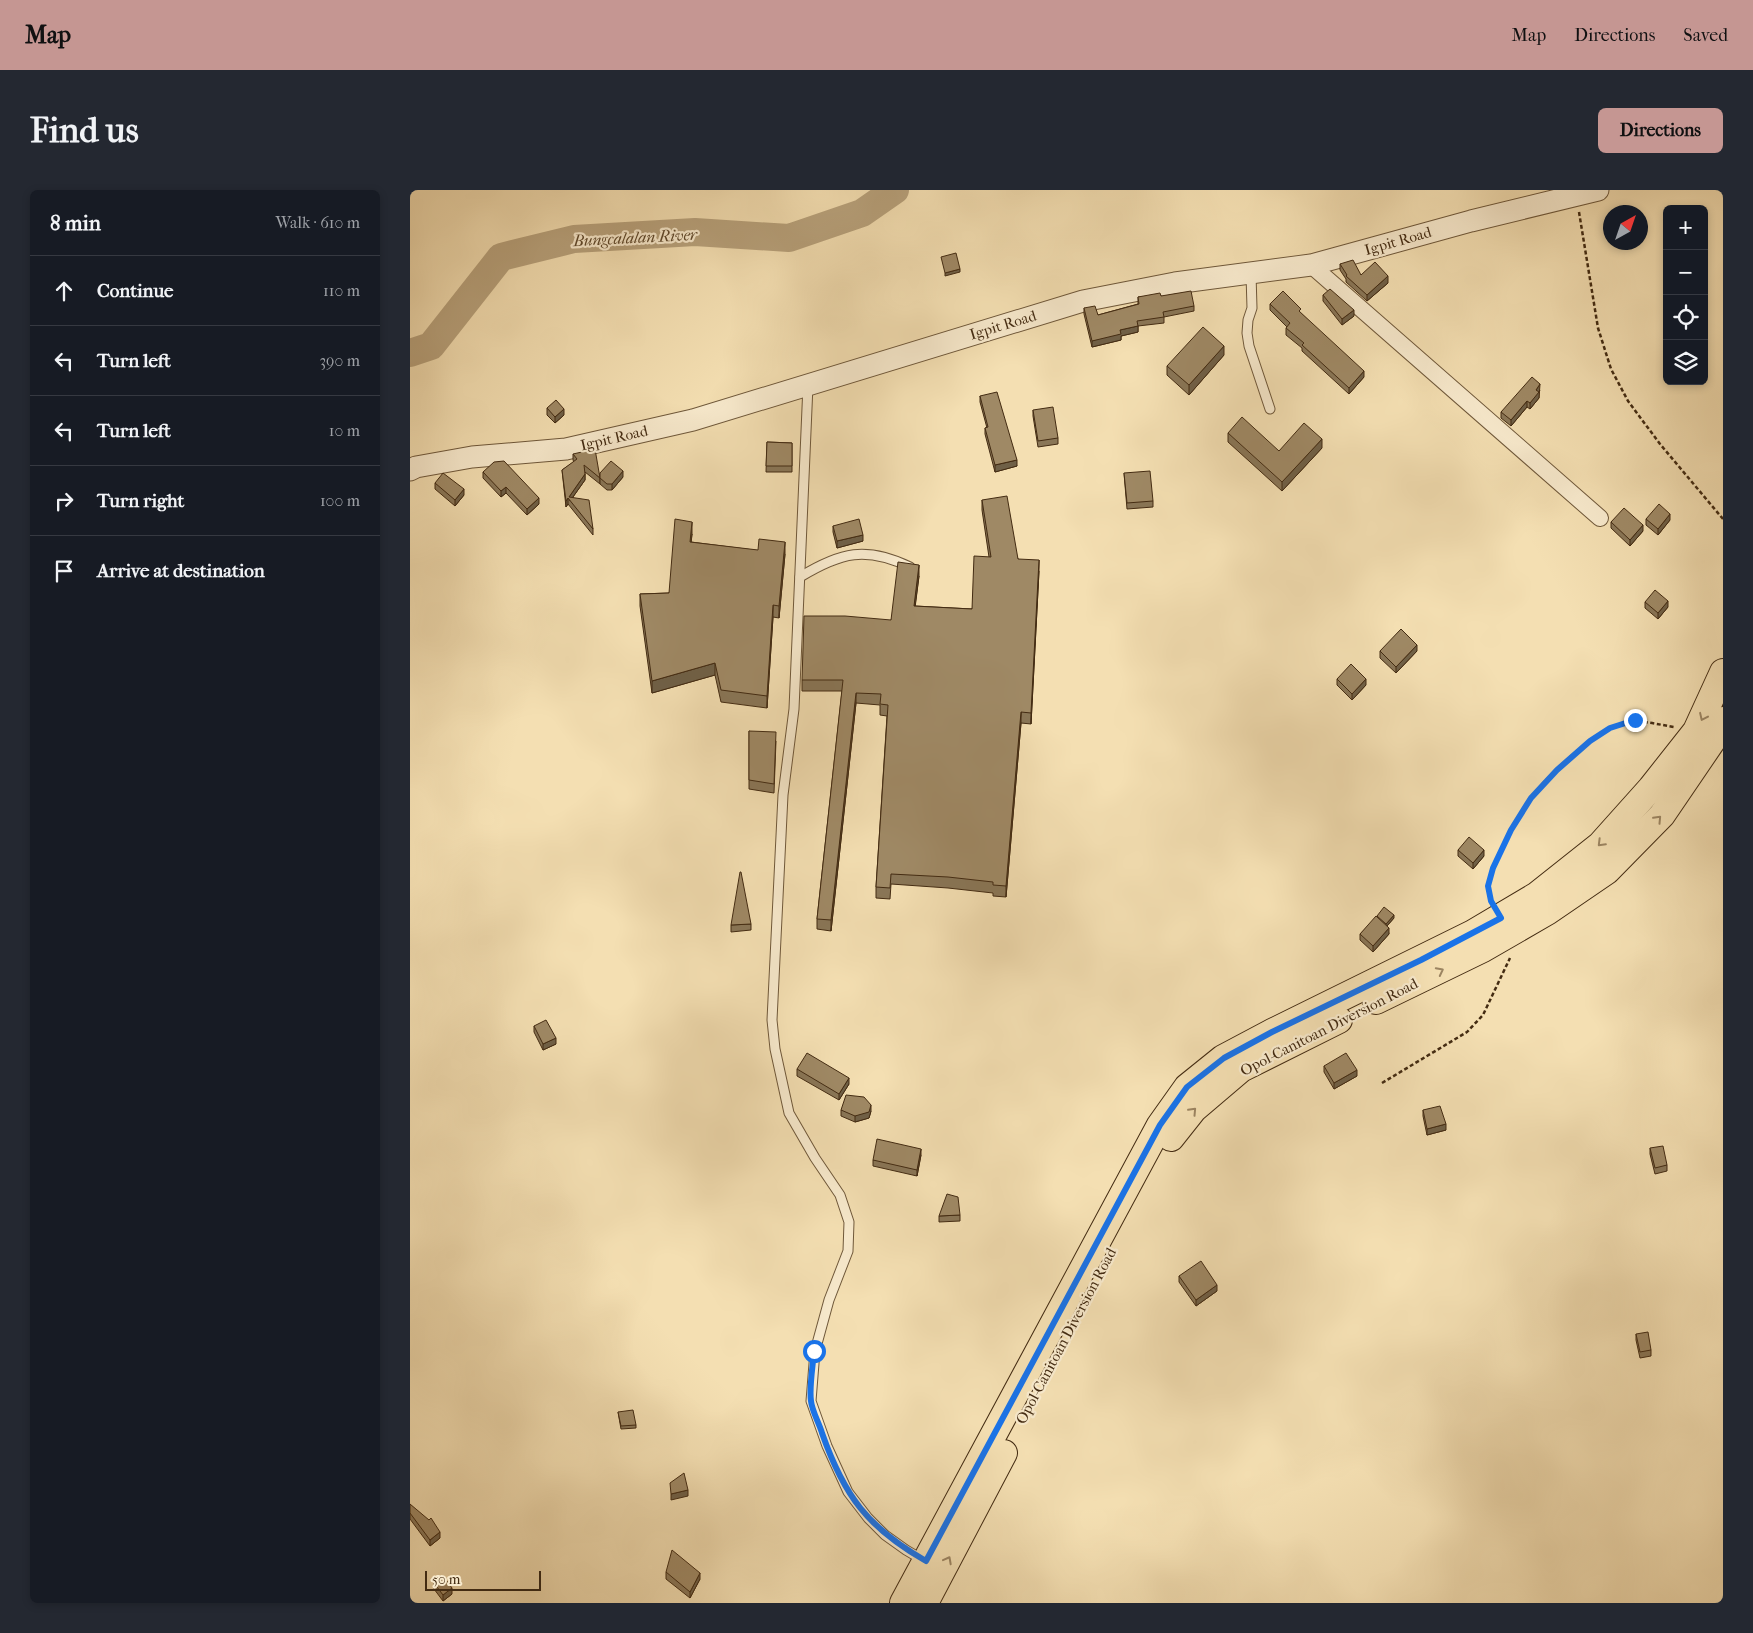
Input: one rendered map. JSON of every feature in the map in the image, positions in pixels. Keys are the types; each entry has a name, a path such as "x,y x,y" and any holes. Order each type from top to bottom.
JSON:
{"main road":[{"name":"Opol-Canitoan Diversion Road","path":"925,1603 1172,1136 1194,1109 1241,1069 1428,977 1507,925 1537,896 1600,845 1651,788 1696,731 1723,672"},
{"name":"Opol-Canitoan Diversion Road","path":"903,1603 1160,1125 1187,1087 1224,1058 1281,1028 1421,960 1507,925 1546,912 1607,871 1662,815 1714,737 1723,720"}],"street":[{"name":"Igpit Road","path":"410,470 416,467 472,457 566,449 693,420 1083,301 1175,283 1311,265 1471,220 1598,190"},
{"path":"1311,265 1600,518"}],"lane":[{"path":"1251,274 1252,308 1247,333 1248,346 1270,408"},
{"path":"808,384 794,709 783,795 772,1020 775,1049 790,1113 815,1158 840,1195 849,1222 848,1251 829,1300 814,1351 811,1401 827,1446 848,1492 868,1518 885,1535 926,1561"},
{"path":"800,577 833,561 858,554 872,554 894,560 911,568"}],"path":[{"path":"1575,195 1598,328 1611,369 1628,401 1639,416 1723,519"},
{"path":"1382,1083 1467,1032 1483,1015 1494,995 1514,946 1507,925 1491,901 1488,894 1488,886 1493,868 1511,830 1531,798 1557,770 1590,741 1610,728 1635,720 1696,731"}],"building":[{"path":"956,253 960,269 945,273 941,257"},
{"path":"1353,260 1361,275 1375,262 1388,276 1367,295 1346,276 1340,264"},
{"path":"1330,289 1354,310 1342,319 1323,295"},
{"path":"1191,291 1194,306 1163,312 1164,317 1137,321 1138,326 1120,330 1121,334 1092,341 1084,308 1095,306 1098,315 1139,304 1138,297 1160,293 1161,296"},
{"path":"1283,291 1301,309 1299,311 1364,371 1349,388 1302,345 1304,343 1286,328 1290,323 1270,304"},
{"path":"1203,327 1224,346 1189,385 1167,366"},
{"path":"1532,377 1540,384 1536,390 1539,392 1530,403 1527,401 1511,420 1501,412"},
{"path":"997,392 1017,460 995,465 985,428 988,427 980,396"},
{"path":"556,400 564,409 555,417 547,408"},
{"path":"1053,407 1058,438 1038,441 1033,410"},
{"path":"1242,417 1279,451 1304,423 1322,439 1282,482 1228,433"},
{"path":"767,442 792,443 792,466 766,466"},
{"path":"595,449 600,478 584,465 585,474 569,497 589,500 593,529 568,498 566,501 562,470 577,459 573,454"},
{"path":"504,461 539,498 527,509 506,487 501,491 483,472 494,462"},
{"path":"611,461 623,471 612,484 607,484 600,478 600,473"},
{"path":"1150,471 1153,501 1127,503 1124,473"},
{"path":"443,473 464,489 455,500 435,483"},
{"path":"1007,496 1018,559 1039,560 1031,713 1021,712 1006,886 993,885 993,882 948,877 891,874 890,888 876,887 888,705 880,704 881,694 856,693 831,920 817,919 843,680 802,680 804,616 845,616 891,620 898,562 919,565 914,606 972,609 974,556 991,557 982,500"},
{"path":"1659,504 1670,514 1658,529 1646,519"},
{"path":"1624,508 1643,525 1630,540 1611,522"},
{"path":"675,519 692,522 690,542 758,550 759,539 785,542 779,606 773,605 767,696 721,690 715,663 652,681 640,594 669,593"},
{"path":"859,519 863,535 837,541 833,526"},
{"path":"1655,590 1668,601 1658,613 1645,602"},
{"path":"1401,629 1417,645 1396,667 1380,651"},
{"path":"1351,664 1366,679 1352,694 1337,679"},
{"path":"749,731 776,732 774,784 749,780"},
{"path":"1469,837 1484,850 1473,863 1458,850"},
{"path":"740,872 751,924 731,925"},
{"path":"1384,907 1394,915 1386,924 1377,916"},
{"path":"1376,916 1389,928 1373,946 1360,934"},
{"path":"546,1020 556,1038 543,1044 534,1026"},
{"path":"807,1053 849,1078 839,1094 797,1069"},
{"path":"1346,1053 1357,1070 1334,1083 1324,1066"},
{"path":"846,1095 864,1097 871,1105 869,1112 855,1116 841,1110"},
{"path":"1440,1106 1446,1124 1427,1129 1423,1110"},
{"path":"877,1139 921,1149 917,1170 873,1160"},
{"path":"1663,1146 1667,1165 1655,1168 1650,1148"},
{"path":"947,1194 958,1197 960,1215 939,1216"},
{"path":"1201,1261 1217,1285 1196,1300 1179,1276"},
{"path":"1648,1332 1651,1350 1640,1352 1636,1334"},
{"path":"633,1410 636,1425 621,1426 618,1412"},
{"path":"684,1473 688,1490 671,1494 670,1483"},
{"path":"410,1504 429,1520 431,1518 440,1532 430,1540 410,1513"},
{"path":"672,1550 700,1573 690,1592 666,1572"},
{"path":"443,1576 452,1588 443,1595 434,1583"}],"waterway":[{"name":"Bungcalalan River","path":"410,353 431,346 501,257 574,239 695,232 789,238 862,213 895,190"}],"route":[{"path":"814,1351 811,1401 827,1446 848,1492 868,1518 885,1535 926,1561 1160,1125 1187,1087 1224,1058 1272,1032 1421,960 1501,918 1488,894 1488,886 1493,868 1511,830 1531,798 1557,770 1590,741 1610,728 1635,720"}]}
